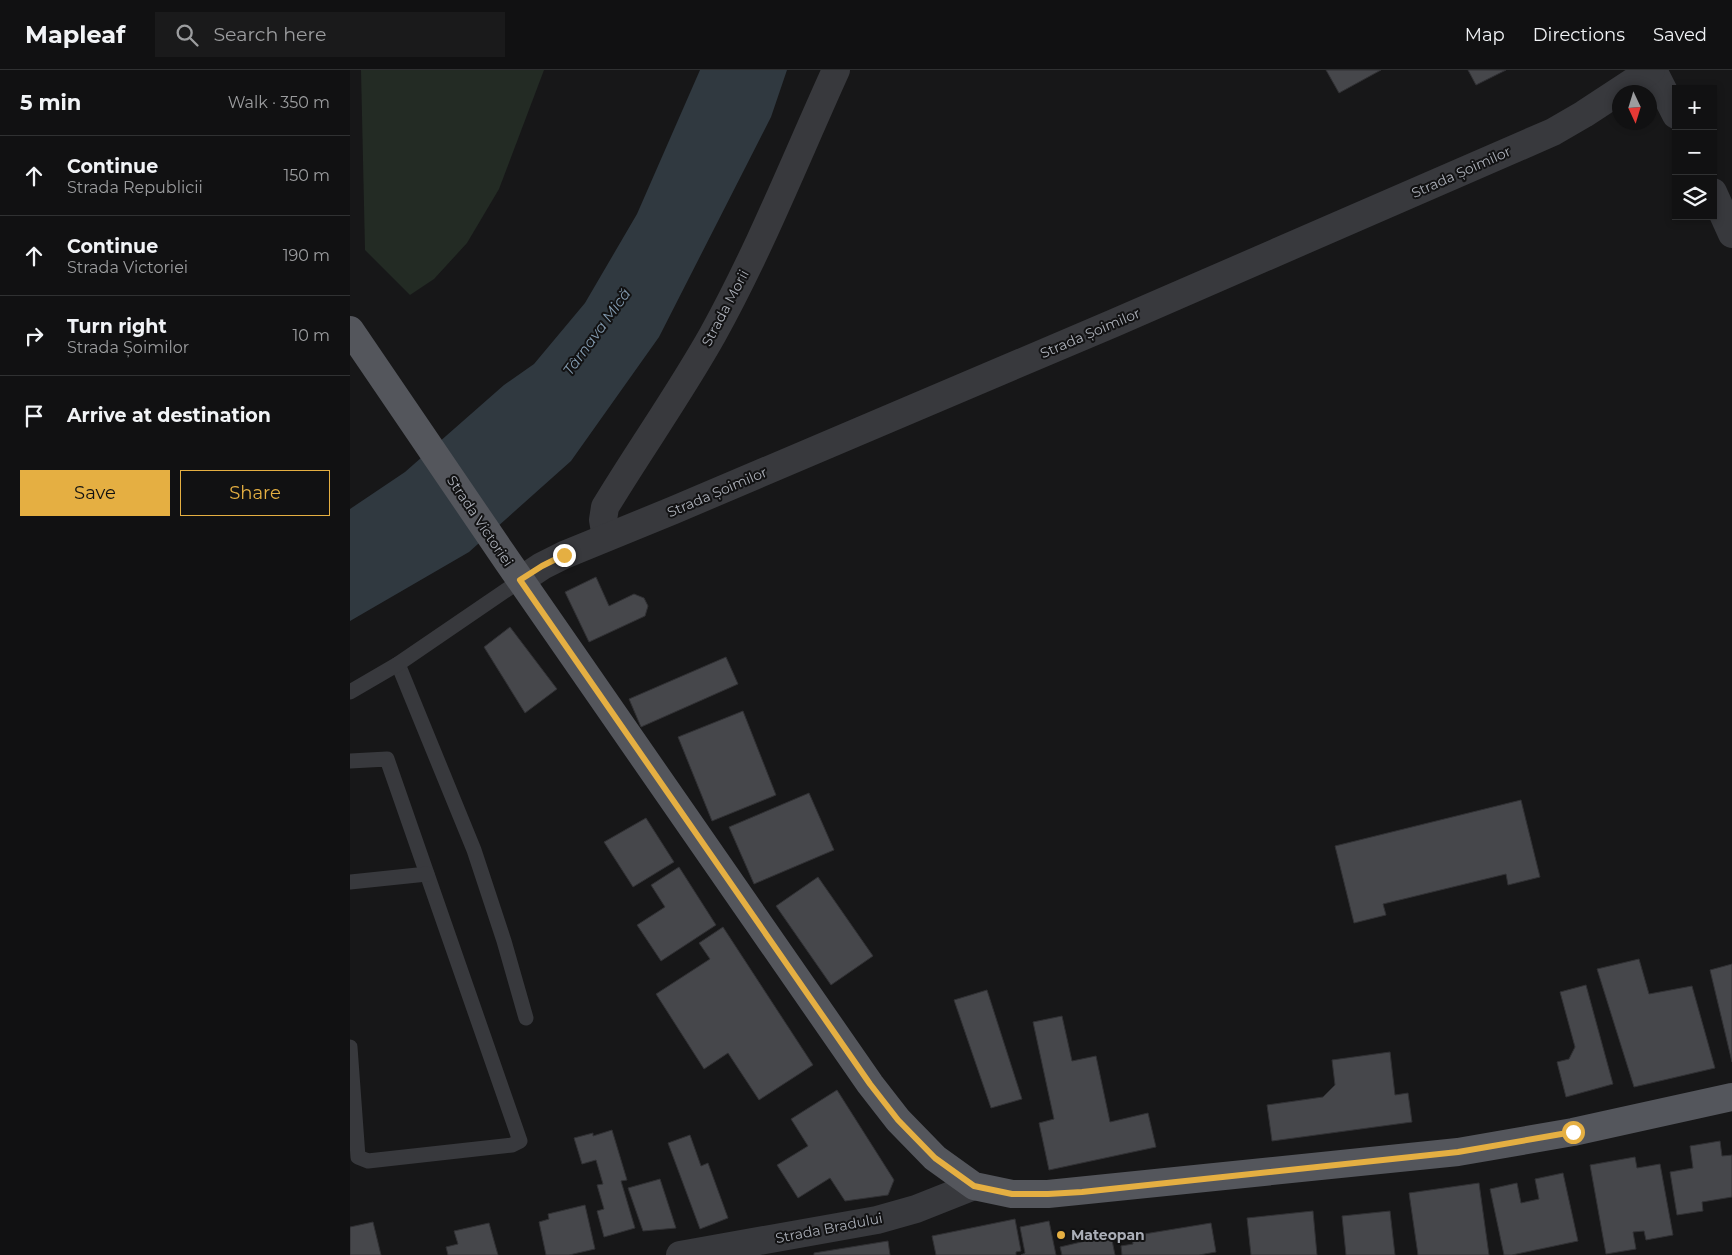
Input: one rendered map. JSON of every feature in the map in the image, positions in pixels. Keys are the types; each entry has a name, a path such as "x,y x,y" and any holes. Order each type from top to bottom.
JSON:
{"main road":[{"name":"Strada Victoriei","path":"350,330 514,571 870,1084 898,1120 935,1158 974,1186"},
{"path":"974,1186 1012,1194 1074,1193 1458,1152 1564,1134 1732,1097"}],"street":[{"name":"Strada Morii","path":"606,537 603,520 605,507 713,334 744,274 836,70"},
{"name":"Strada Șoimilor","path":"514,571 542,566 606,537 674,510 1114,323 1553,132 1652,70"},
{"path":"1652,70 1672,108"},
{"name":"Strada Bradului","path":"680,1255 877,1220 916,1210 974,1186"}],"lane":[{"path":"350,692 398,664 514,571"},
{"path":"398,664 474,850 504,941 526,1018"},
{"path":"350,761 387,759 520,1141 512,1145 368,1161 358,1158 350,1047"},
{"path":"350,882 427,874"}],"shaded area":[{"path":"361,70 544,70 499,189 467,243 434,279 410,295 365,250"}],"water":[{"name":"Târnava Mică","path":"700,70 787,70 771,117 659,337 571,461 469,552 350,621 350,509 405,472 504,385 534,364 585,303 637,214"}],"building":[{"path":"1326,70 1381,70 1339,93"},
{"path":"1468,70 1506,70 1476,85"},
{"path":"596,577 609,606 634,594 644,598 648,606 645,616 589,642 565,592"},
{"path":"510,627 557,689 525,713 484,647"},
{"path":"726,657 738,684 641,727 629,699"},
{"path":"743,711 776,795 712,821 678,737"},
{"path":"809,793 834,850 754,884 729,827"},
{"path":"1521,800 1540,877 1508,885 1506,874 1383,904 1386,915 1354,923 1335,846"},
{"path":"646,818 674,862 633,887 604,842"},
{"path":"679,867 716,925 661,961 637,925 665,907 651,885"},
{"path":"818,877 873,956 831,985 776,906"},
{"path":"723,927 813,1065 759,1100 728,1053 704,1069 656,994 710,959 699,943"},
{"path":"1639,959 1649,994 1692,986 1715,1068 1634,1087 1597,969"},
{"path":"1732,964 1732,1062 1710,970"},
{"path":"1586,985 1613,1084 1566,1097 1557,1062 1569,1059 1575,1047 1560,992"},
{"path":"987,990 1022,1099 991,1108 954,1000"},
{"path":"1062,1016 1072,1061 1096,1056 1110,1122 1148,1113 1156,1147 1049,1170 1039,1123 1054,1119 1033,1022"},
{"path":"1390,1052 1395,1095 1408,1093 1412,1122 1272,1141 1267,1105 1323,1097 1335,1085 1332,1060"},
{"path":"837,1090 894,1180 888,1195 845,1201 830,1178 798,1198 777,1165 808,1146 791,1119"},
{"path":"612,1130 627,1180 621,1181 635,1228 604,1237 597,1211 604,1209 597,1185 603,1184 596,1160 582,1164 574,1138 593,1133 593,1136"},
{"path":"690,1135 701,1166 708,1163 728,1218 700,1229 668,1143"},
{"path":"1720,1141 1722,1156 1732,1155 1732,1197 1702,1202 1703,1211 1677,1215 1670,1172 1693,1168 1690,1146"},
{"path":"1635,1157 1637,1168 1660,1164 1673,1235 1646,1240 1644,1231 1633,1232 1636,1249 1606,1254 1590,1165"},
{"path":"1563,1173 1578,1241 1504,1255 1490,1189 1517,1183 1521,1203 1539,1199 1535,1179"},
{"path":"660,1179 676,1228 643,1231 628,1188"},
{"path":"1479,1183 1489,1255 1418,1255 1409,1193"},
{"path":"585,1205 595,1249 569,1255 546,1255 539,1222 549,1219 548,1214"},
{"path":"1313,1211 1317,1255 1251,1255 1247,1218"},
{"path":"1390,1211 1395,1255 1346,1255 1342,1216"},
{"path":"1015,1219 1021,1251 1016,1252 1016,1255 936,1255 932,1236"},
{"path":"1049,1221 1056,1255 1021,1255 1025,1253 1020,1227"},
{"path":"373,1222 381,1255 350,1255 350,1227"},
{"path":"489,1223 498,1255 448,1255 446,1247 458,1244 454,1231"},
{"path":"1211,1223 1216,1252 1199,1255 1122,1255 1121,1246 1133,1244 1132,1236"},
{"path":"1111,1235 1115,1255 1062,1255 1060,1247"},
{"path":"888,1241 890,1255 814,1255 814,1253"}],"place":[{"name":"Mateopan","path":"1061,1235"}],"route":[{"path":"564,555 520,580 870,1084 898,1120 935,1158 974,1186 1012,1194 1082,1192 1458,1152 1573,1132"}]}
